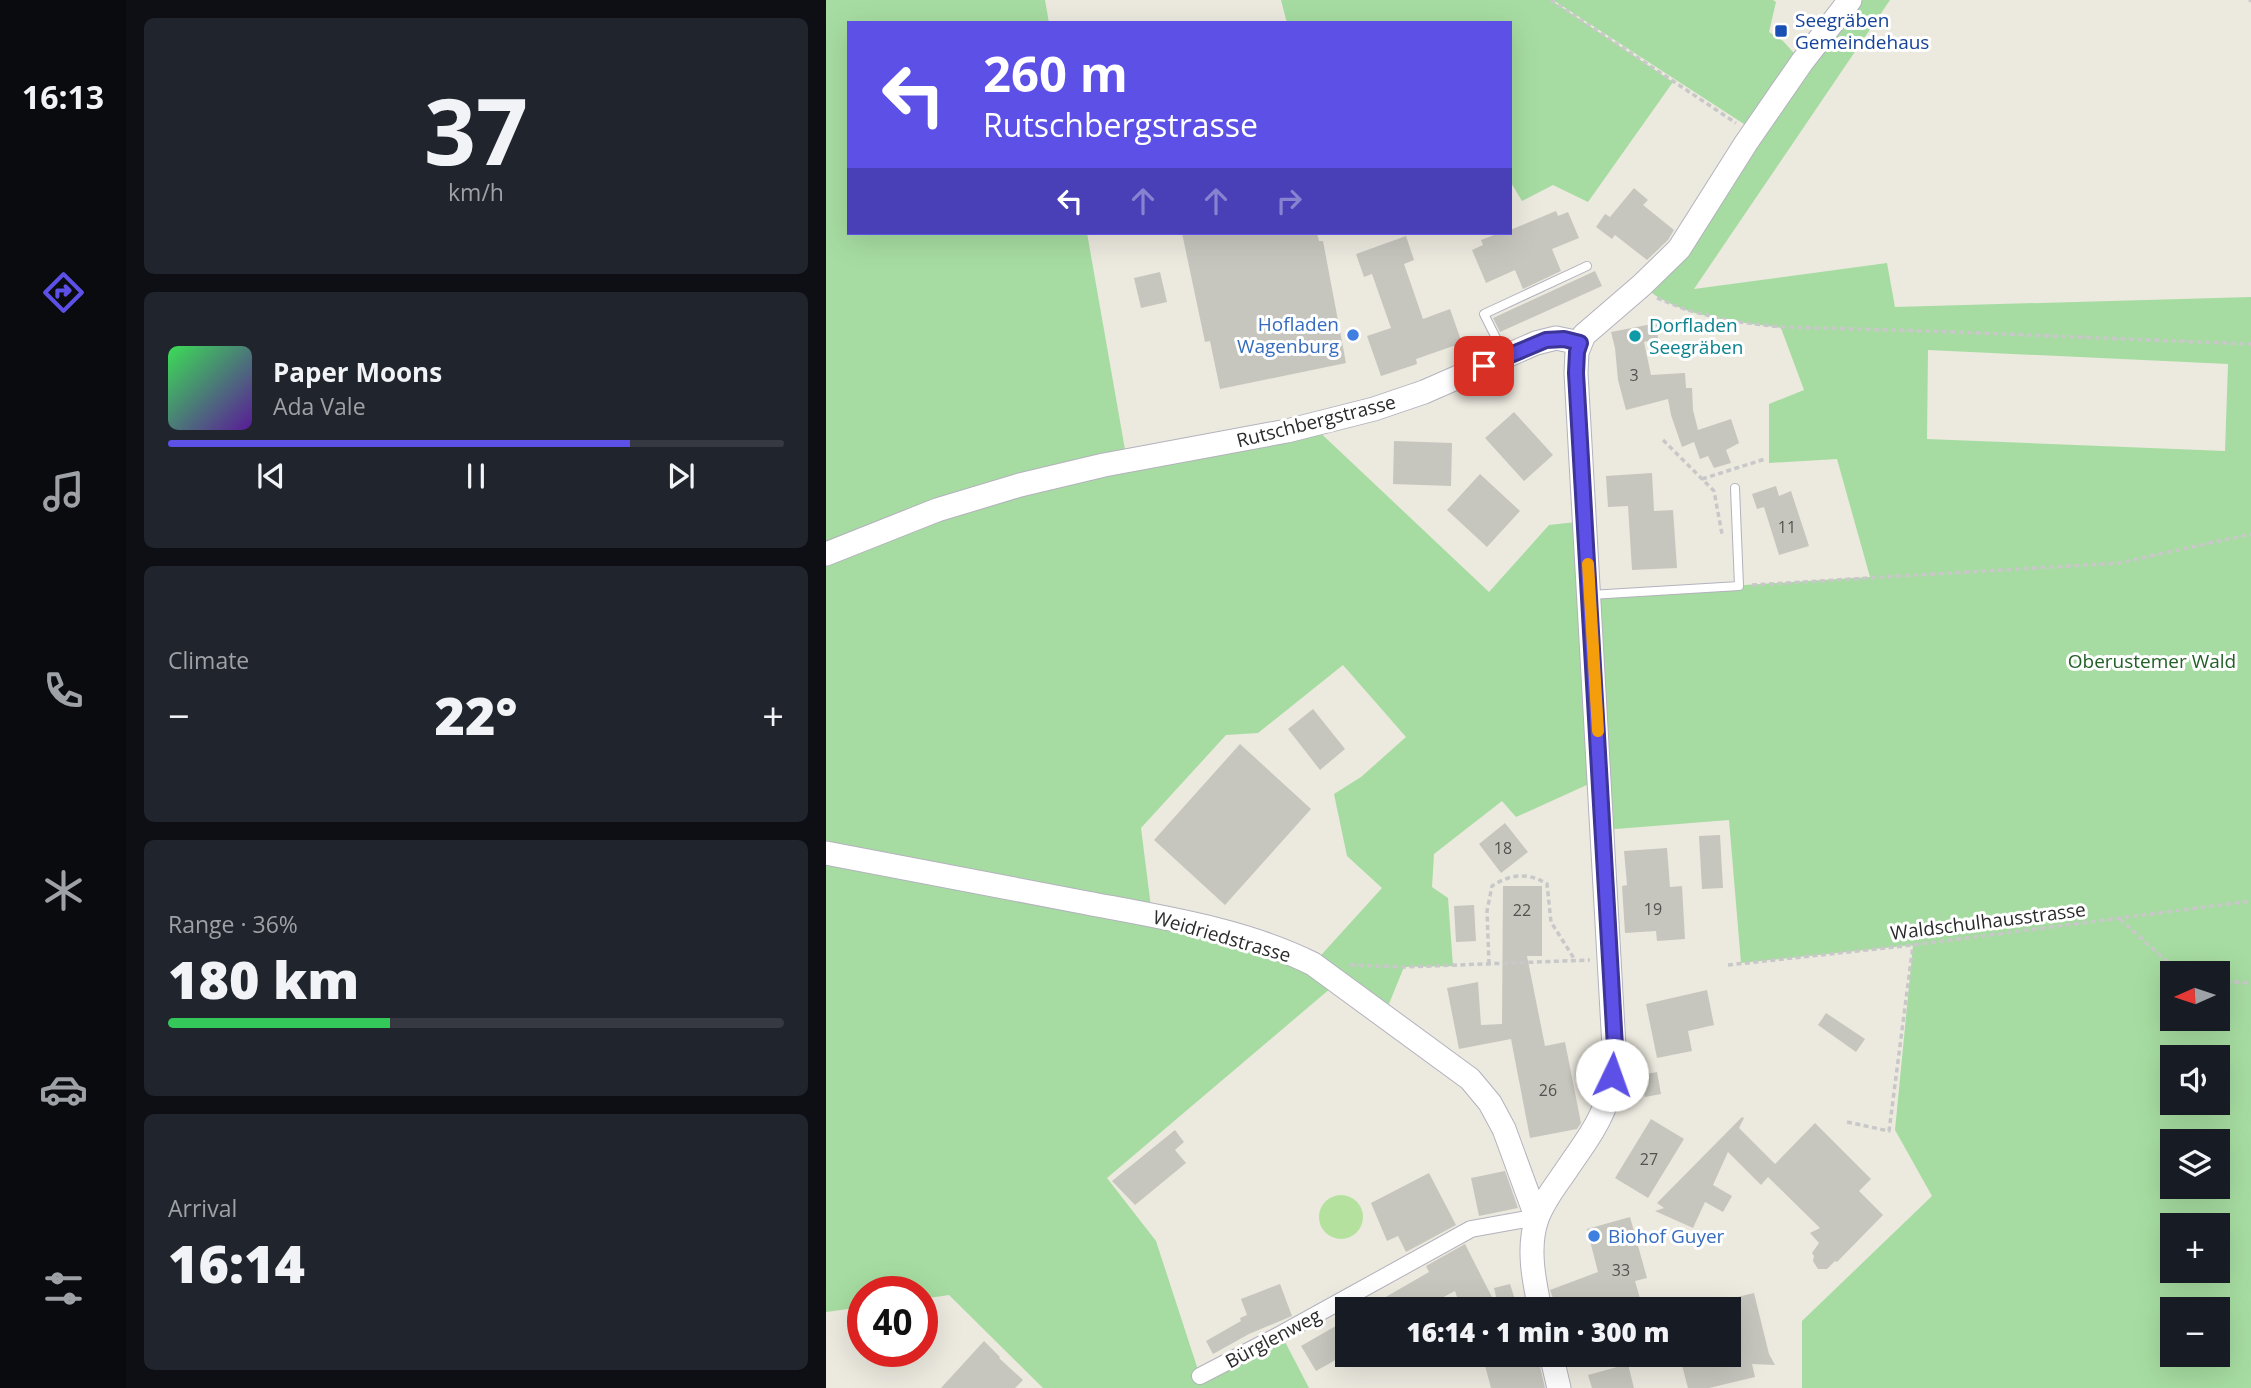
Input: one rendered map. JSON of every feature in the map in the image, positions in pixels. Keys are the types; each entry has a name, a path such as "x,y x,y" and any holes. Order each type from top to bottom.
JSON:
{"street":[{"path":"1538,1297 1533,1266 1536,1219 1597,1123 1607,1100 1615,1047 1576,373 1577,352 1580,343 1593,326 1642,285 1679,249 1752,134 1802,62 1850,0"},
{"name":"Rutschbergstrasse","path":"826,554 937,510 1020,485 1104,465 1287,431 1374,410 1424,392 1546,340 1564,339 1580,343"},
{"name":"Weidriedstrasse","path":"826,853 1152,915 1233,935 1291,953 1313,964 1470,1079 1490,1103 1504,1129 1536,1219"},
{"name":"Bürglenweg","path":"1200,1376 1471,1229 1536,1219"},
{"path":"1554,1367 1559,1388"}],"lane":[{"path":"1505,357 1484,314 1587,266"},
{"path":"1590,595 1739,586 1735,488"}],"path":[{"path":"1551,0 1752,134"},
{"path":"1642,285 1657,299 1688,310 1731,321 1781,327 2251,344"},
{"path":"1663,440 1714,491 1723,540"},
{"path":"1702,479 1765,459"},
{"path":"1739,586 2119,563 2251,534"},
{"path":"1489,964 1487,911 1492,886 1506,877 1535,876 1547,884 1551,922 1575,961"},
{"name":"Waldschulhausstrasse","path":"1728,965 1913,945 2251,901"},
{"path":"2120,919 2166,961"},
{"path":"1847,1122 1889,1131 1913,945"},
{"path":"1313,964 1404,967 1610,960"},
{"path":"2230,982 2251,983"}],"green space":[{"name":"Oberustemer Wald","path":"826,0 1045,0 1049,21 847,21 847,235 1087,235 1127,461 1312,425 1489,592 1549,525 1585,521 1590,595 1870,577 1837,459 1769,463 1769,404 1804,390 1781,328 1726,320 1690,311 1672,305 1642,285 1747,126 1553,0 1773,0 1776,2 1769,32 1783,41 1802,62 1850,0 1890,0 1694,289 1887,263 1895,307 2251,297 2251,1388 1802,1388 1802,1321 1932,1196 1895,1130 1913,945 1741,963 1729,820 1603,830 1600,779 1516,817 1502,801 1434,854 1432,887 1448,898 1453,966 1404,967 1384,1016 1338,982 1107,1178 1156,1241 1200,1376 1281,1334 1309,1388 1043,1388 949,1295 938,1297 938,1276 847,1276 847,1309 826,1312","holes":["1928,350 2228,364 2225,451 1927,439","1343,665 1406,737 1361,777 1334,794 1347,856 1382,888 1313,964 1152,915 1141,828 1226,735 1258,733"]},
{"path":"1281,0 1551,0 1673,82 1588,202 1553,185 1522,201 1512,184 1512,21 1286,21"},
{"path":"1341,1195 1357,1201 1363,1217 1357,1233 1341,1239 1325,1233 1319,1217 1325,1201"}],"building":[{"path":"1634,188 1648,200 1643,205 1674,230 1668,240 1647,260 1615,235 1612,239 1596,227 1605,214 1610,217"},
{"path":"1556,211 1558,216 1568,212 1579,238 1552,249 1561,271 1523,289 1515,270 1486,283 1472,250 1483,245 1481,240 1494,235 1512,235 1512,229"},
{"path":"1182,235 1318,235 1319,241 1323,241 1346,363 1220,389 1210,341 1205,342"},
{"path":"1406,236 1414,260 1404,264 1423,319 1450,309 1462,343 1416,359 1417,364 1381,376 1367,336 1391,328 1372,274 1364,277 1356,254"},
{"path":"1595,271 1602,286 1500,332 1493,318"},
{"path":"1160,272 1167,302 1141,308 1134,278"},
{"path":"1657,323 1658,339 1644,342 1651,375 1685,373 1686,388 1692,388 1693,410 1698,430 1731,419 1739,443 1726,450 1731,463 1714,468 1708,456 1700,459 1694,442 1682,447 1668,399 1626,410 1618,380 1611,332"},
{"path":"1514,412 1553,455 1524,481 1485,438"},
{"path":"1394,441 1452,443 1451,486 1393,484"},
{"path":"1652,473 1654,511 1673,510 1677,568 1632,570 1628,506 1608,507 1606,476"},
{"path":"1480,474 1520,511 1487,547 1447,510"},
{"path":"1776,486 1779,496 1791,491 1809,546 1779,555 1764,507 1757,509 1752,494"},
{"path":"1313,709 1345,749 1320,770 1288,729"},
{"path":"1240,744 1311,809 1225,905 1154,840"},
{"path":"1505,823 1528,852 1501,873 1479,844"},
{"path":"1720,835 1723,888 1702,889 1699,836"},
{"path":"1667,848 1670,887 1682,886 1685,939 1657,941 1656,931 1625,933 1622,886 1627,885 1624,851"},
{"path":"1503,886 1542,886 1542,956 1527,956 1545,1046 1565,1042 1581,1123 1577,1129 1530,1138 1511,1039 1459,1049 1447,988 1478,982 1481,1025 1502,1024"},
{"path":"1474,905 1476,941 1456,942 1454,906"},
{"path":"1707,990 1714,1025 1688,1031 1692,1051 1657,1058 1646,1004"},
{"path":"1826,1013 1865,1039 1856,1052 1818,1025"},
{"path":"1657,1072 1661,1094 1645,1097 1641,1075"},
{"path":"1742,1117 1744,1118 1739,1128 1775,1164 1815,1123 1871,1179 1859,1191 1883,1215 1827,1269 1818,1269 1813,1261 1812,1253 1819,1243 1810,1233 1820,1228 1768,1177 1761,1185 1728,1152 1713,1185 1732,1196 1723,1212 1705,1202 1693,1228 1655,1211 1664,1208 1657,1203"},
{"path":"1651,1119 1684,1139 1648,1198 1615,1178"},
{"path":"1175,1130 1184,1142 1175,1150 1186,1163 1135,1205 1112,1181"},
{"path":"1505,1171 1518,1208 1479,1216 1471,1178"},
{"path":"1429,1173 1456,1225 1406,1252 1398,1236 1387,1241 1371,1203"},
{"path":"1630,1217 1647,1278 1635,1281 1640,1297 1553,1297 1550,1290 1598,1272 1587,1229"},
{"path":"1465,1244 1492,1297 1457,1297 1455,1291 1444,1297 1386,1297 1429,1272 1426,1266"},
{"path":"1280,1284 1292,1316 1249,1334 1213,1354 1206,1341 1247,1315 1241,1299"},
{"path":"1510,1284 1514,1297 1496,1297 1494,1288"},
{"path":"1754,1293 1769,1354 1775,1365 1752,1364 1755,1377 1709,1388 1688,1388 1682,1367 1741,1367 1741,1297 1737,1297"},
{"path":"1335,1326 1335,1360 1316,1371 1301,1346"},
{"path":"984,1341 1023,1380 1015,1388 941,1388"},
{"path":"1485,1367 1540,1367 1545,1388 1491,1388"},
{"path":"1617,1367 1629,1367 1634,1388 1592,1388 1588,1375"}],"slow traffic":[{"path":"1588,564 1598,731"}],"place":[{"name":"Seegräben Gemeindehaus","path":"1781,31"},
{"name":"Hofladen Wagenburg","path":"1353,335"},
{"name":"Dorfladen Seegräben","path":"1635,336"},
{"name":"Biohof Guyer","path":"1594,1236"}],"route":[{"path":"1484,366 1546,340 1556,338 1580,343 1576,373 1615,1047 1612,1075"}]}
